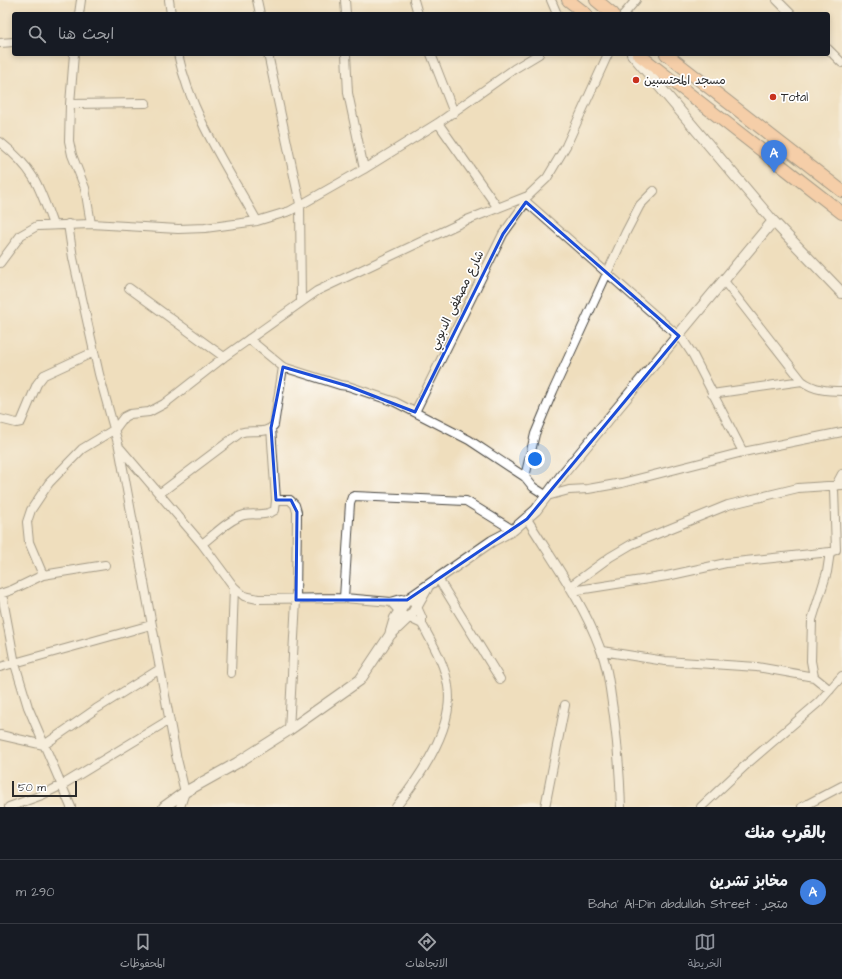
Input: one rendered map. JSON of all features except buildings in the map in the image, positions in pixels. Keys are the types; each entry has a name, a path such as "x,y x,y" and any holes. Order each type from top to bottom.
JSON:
{"main road":[{"path":"568,0 583,12"},
{"path":"596,0 611,12"},
{"path":"641,56 842,213"},
{"path":"669,56 842,191"}],"street":[{"path":"79,12 81,0"},
{"path":"169,0 171,12"},
{"path":"257,0 260,12"},
{"path":"344,0 346,12"},
{"path":"414,0 417,12"},
{"path":"551,0 556,12"},
{"path":"626,12 636,0"},
{"path":"777,0 789,12"},
{"path":"0,43 12,42"},
{"path":"830,51 842,63"},
{"path":"74,56 70,104 70,148 85,188 91,224"},
{"path":"179,56 187,88 201,119 215,147 257,221"},
{"path":"268,56 300,204 301,302"},
{"path":"346,56 348,93 364,169"},
{"path":"432,56 454,113"},
{"path":"0,263 12,245 26,231 37,226 91,224 194,229 257,221 290,211 364,169 454,113 509,73 536,56"},
{"path":"43,575 27,535 27,522 31,510 49,483 82,449 115,429 124,417 130,414 149,412 164,404 248,339 317,291 356,271 467,220 498,208 524,201 547,178 566,146 607,56"},
{"path":"634,56 773,221 842,292"},
{"path":"70,104 146,103"},
{"path":"438,123 498,208"},
{"path":"0,142 31,171 54,225"},
{"path":"525,477 532,445 543,415 633,218 640,205 654,192"},
{"path":"524,201 679,336 693,355 743,452"},
{"name":"شارع مصطفى الدبوبي","path":"415,412 503,234 524,201"},
{"path":"390,636 394,618 407,600 439,580 492,541 513,530 527,519 773,221"},
{"path":"68,224 73,258 94,352 119,447 169,720 185,792 180,807"},
{"path":"724,281 802,381 807,385 821,390 842,391"},
{"path":"129,288 224,357"},
{"path":"248,339 283,367 340,385 348,386 395,402 469,440 525,477 533,488 547,496 569,490 588,489 622,483 743,452 842,432"},
{"path":"0,420 16,423 21,422 37,384 44,375 94,352"},
{"path":"160,494 240,432 264,431 271,428 274,424 283,367"},
{"path":"712,394 802,381"},
{"path":"202,544 229,523 243,516 272,513 276,507 271,428"},
{"path":"119,447 202,544 234,587 244,596 251,598 296,600 344,598 391,602 401,599 407,600 417,606 422,618 422,624 444,669 448,685 448,711 429,758 396,807"},
{"path":"570,589 667,576 726,563 835,551 834,493 839,485 842,474"},
{"path":"570,589 610,557 632,544 728,505 789,490 839,485"},
{"path":"344,598 350,503 354,496 466,501 513,530"},
{"path":"276,500 290,500 295,505 297,512 296,600 289,730"},
{"path":"527,519 570,589 591,626 602,651 608,674 616,729 621,807"},
{"path":"814,677 811,660 812,620 828,572 830,552"},
{"path":"71,807 28,707 15,664 1,594 43,575 105,566"},
{"path":"439,580 500,679"},
{"path":"231,673 234,587"},
{"path":"164,807 185,792 237,763 289,730 360,680 390,636 408,619 427,588"},
{"path":"391,602 408,619 422,624"},
{"path":"0,667 151,625"},
{"path":"602,651 665,661 758,667 814,677 830,690"},
{"path":"0,735 44,745 96,709 160,669"},
{"path":"701,807 748,762 819,702 842,676"},
{"path":"545,807 565,705"},
{"path":"9,807 42,795 62,785 169,720"},
{"path":"804,806 842,786"}],"highlighted area":[{"path":"526,202 679,336 527,519 407,600 296,600 297,512 291,500 276,500 271,428 283,367 348,386 415,412 503,234"}],"place":[{"name":"مسجد المحتسبين","path":"636,80"},
{"name":"Total","path":"773,97"},
{"name":"مخابز تشرين","path":"774,173"}]}
